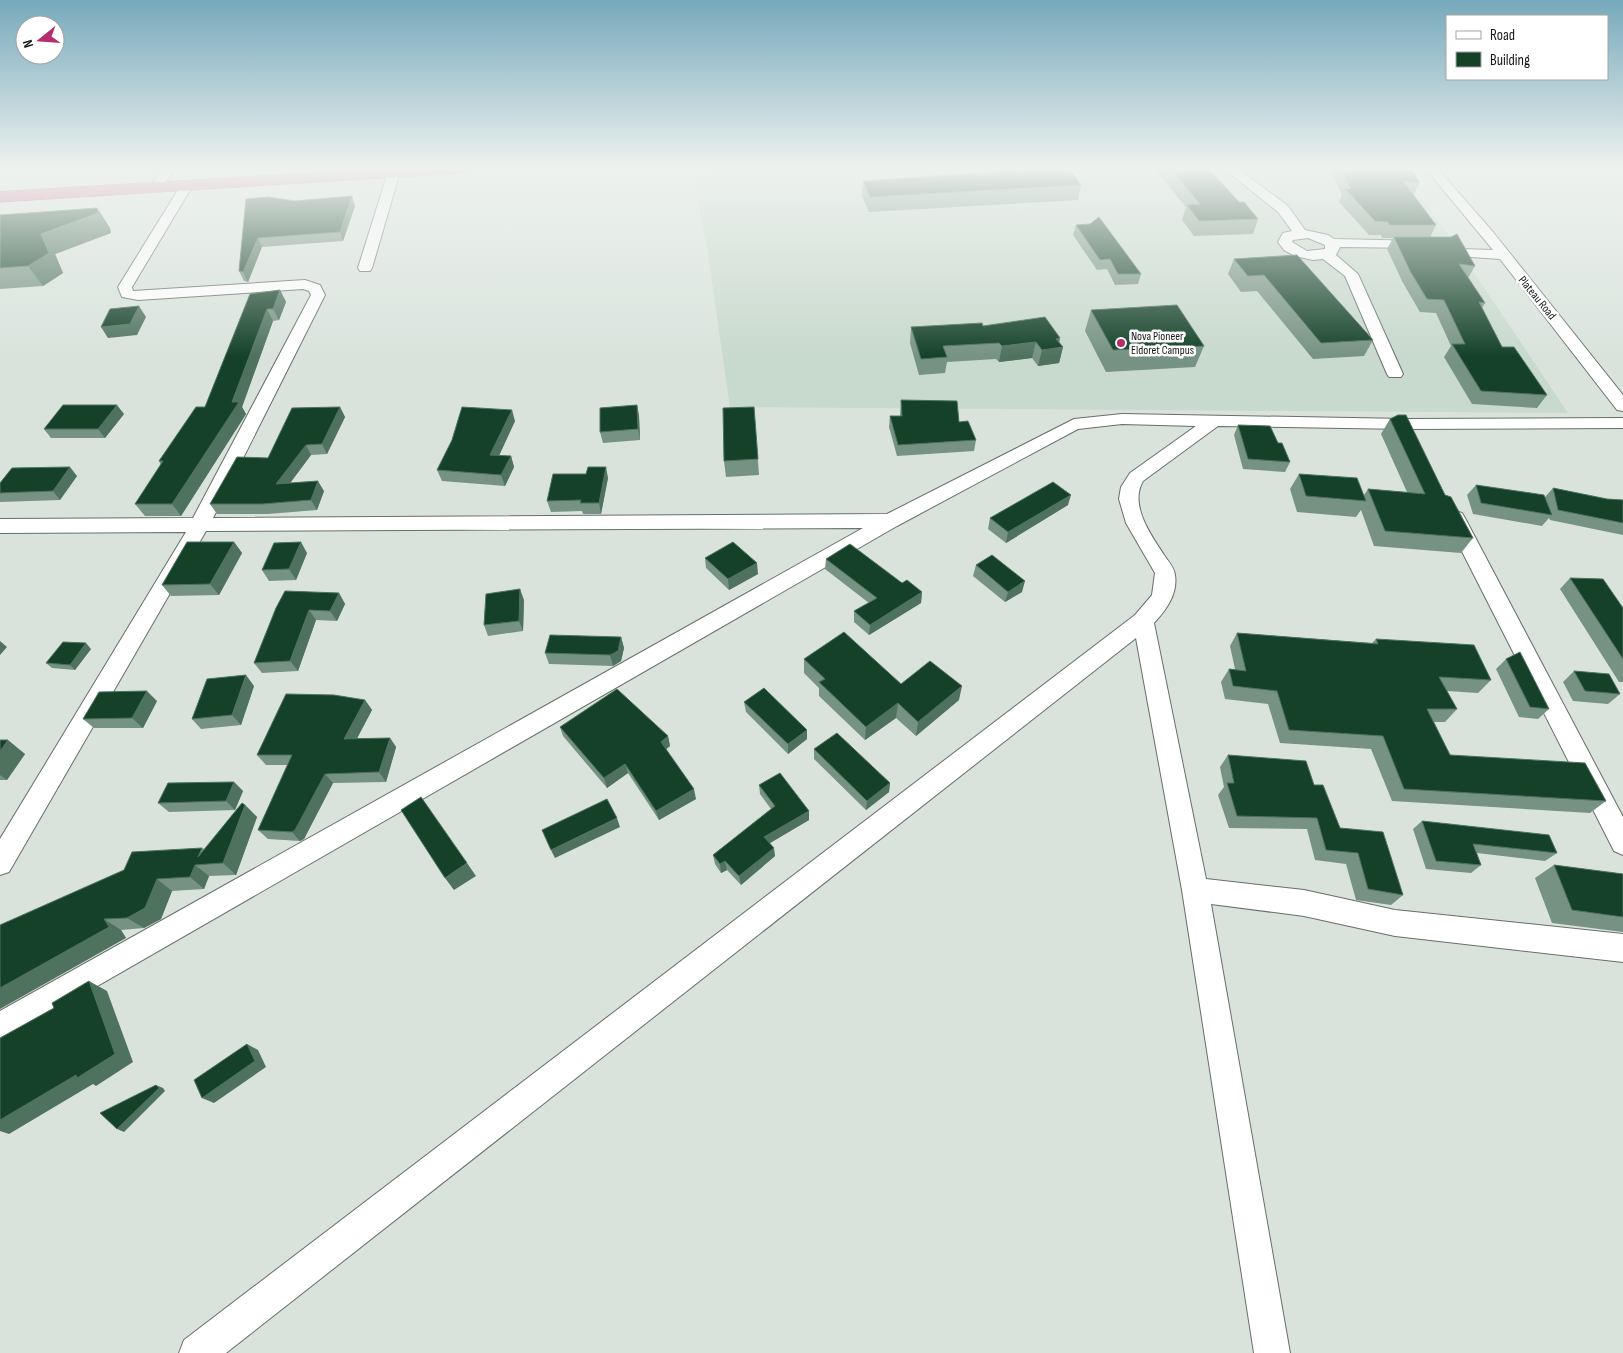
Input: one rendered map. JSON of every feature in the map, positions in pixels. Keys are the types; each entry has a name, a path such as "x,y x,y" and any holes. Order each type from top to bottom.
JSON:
{"street":[{"path":"0,863 199,526 318,296 315,288 305,284 130,296 125,287 159,231"},
{"path":"365,268 376,231"},
{"name":"Plateau Road","path":"1483,231 1623,406"},
{"path":"1395,374 1351,274 1330,248 1316,236 1300,234 1288,236 1285,239 1287,246 1308,255 1330,248 1432,248"},
{"path":"1458,249 1499,250"},
{"path":"0,1027 890,521 1074,424 1122,419 1215,420 1410,433 1623,423"},
{"path":"197,1353 1142,621 1159,605 1165,583 1165,572 1139,530 1129,507 1128,491 1137,474 1215,420"},
{"path":"1447,503 1623,843"},
{"path":"0,526 890,521"},
{"path":"1142,621 1195,890 1272,1353"},
{"path":"1195,890 1304,903 1396,923 1623,948"}],"shaded area":[{"name":"Nova Pioneer Eldoret Campus","path":"704,231 1445,231 1568,413 730,407"}],"building":[{"path":"0,231 49,231 41,234 49,253 28,266 0,268"},
{"path":"243,231 340,231 258,238 243,272 239,271"},
{"path":"1080,231 1109,231 1141,274 1118,274 1110,259 1100,260"},
{"path":"1457,234 1475,266 1459,264 1485,303 1479,302 1502,347 1514,347 1547,395 1481,391 1452,344 1465,344 1444,300 1427,299 1410,271 1394,237 1451,237"},
{"path":"1297,255 1373,340 1321,343 1264,275 1248,276 1234,259"},
{"path":"280,290 273,309 267,309 232,402 239,402 172,504 135,504 163,461 159,461 196,407 205,407 250,294"},
{"path":"1177,305 1204,346 1113,350 1091,310"},
{"path":"139,306 130,324 101,327 110,309"},
{"path":"1045,317 1060,338 1056,339 1063,347 1042,350 1036,342 1002,346 999,343 943,346 947,357 921,359 911,327 982,323 983,326"},
{"path":"901,400 957,401 959,422 968,421 976,440 898,445 890,416 902,416"},
{"path":"63,405 117,405 98,429 44,429"},
{"path":"637,405 638,429 600,432 600,408"},
{"path":"340,407 322,444 306,445 276,484 318,481 311,500 262,504 210,504 237,457 268,458 292,408"},
{"path":"462,407 512,410 490,455 511,456 501,475 437,470 452,440"},
{"path":"754,407 758,459 724,461 723,408"},
{"path":"1398,415 1406,415 1445,495 1451,497 1473,538 1385,531 1368,489 1425,494 1390,419"},
{"path":"1238,425 1270,426 1278,443 1282,443 1290,462 1248,459"},
{"path":"70,467 53,491 0,493 0,483 12,468"},
{"path":"588,467 606,467 599,503 580,503 581,500 547,501 553,474 586,474"},
{"path":"1299,474 1357,478 1366,501 1306,496"},
{"path":"1053,482 1071,495 1008,532 990,518"},
{"path":"1476,485 1544,495 1552,515 1481,503"},
{"path":"1553,488 1607,499 1623,500 1623,523 1558,510"},
{"path":"187,542 234,542 210,584 162,585"},
{"path":"301,542 289,569 262,570 274,543"},
{"path":"733,542 757,563 728,579 705,558"},
{"path":"850,544 902,583 907,580 922,592 870,625 854,611 877,598 826,559"},
{"path":"992,555 1025,581 1008,592 976,565"},
{"path":"1570,578 1603,579 1623,608 1623,659"},
{"path":"520,589 519,621 484,625 486,594"},
{"path":"285,591 339,593 330,611 309,610 290,661 254,663 276,608"},
{"path":"844,632 901,684 930,661 962,686 918,722 898,703 866,727 819,682 825,679 804,659"},
{"path":"1237,633 1378,644 1376,639 1474,645 1491,680 1439,677 1457,709 1427,709 1450,755 1585,763 1606,801 1404,789 1383,736 1289,730 1277,691 1233,686 1229,669 1246,671"},
{"path":"550,635 621,637 618,651 610,655 545,653"},
{"path":"63,642 86,643 70,665 46,663"},
{"path":"1520,652 1549,709 1530,707 1506,659"},
{"path":"1574,671 1609,674 1620,694 1585,691"},
{"path":"246,675 232,715 192,719 207,679"},
{"path":"764,688 807,730 788,744 744,702"},
{"path":"617,689 668,736 661,742 694,789 656,811 625,764 604,778 560,727"},
{"path":"147,691 132,718 83,719 99,692"},
{"path":"286,694 334,695 365,700 344,739 390,738 379,772 325,774 295,830 292,832 258,830 292,755 257,755"},
{"path":"837,733 890,783 867,801 814,749"},
{"path":"0,740 8,740 0,751"},
{"path":"1228,755 1306,761 1314,785 1323,785 1340,828 1383,832 1403,895 1368,889 1358,853 1326,850 1317,818 1237,816 1227,783 1234,783"},
{"path":"780,773 809,811 764,837 774,848 739,876 725,861 720,864 713,855 775,806 759,785"},
{"path":"234,782 226,801 158,803 168,783"},
{"path":"421,797 467,863 445,878 401,810"},
{"path":"607,799 617,818 551,850 542,830"},
{"path":"242,803 245,805 223,863 195,865 190,877 157,879 145,908 127,918 104,919 109,927 0,988 0,925 124,870 132,852 202,848 198,857"},
{"path":"1422,821 1549,835 1557,853 1473,844 1481,865 1436,861"},
{"path":"1554,865 1623,874 1623,917 1572,910"},
{"path":"89,981 115,1054 77,1078 76,1075 0,1120 0,1038 54,1008 52,1003"},
{"path":"247,1044 255,1061 202,1098 194,1080"},
{"path":"156,1085 159,1088 117,1129 100,1113"}],"place":[{"name":"Nova Pioneer Eldoret Campus","path":"1121,343"}]}
